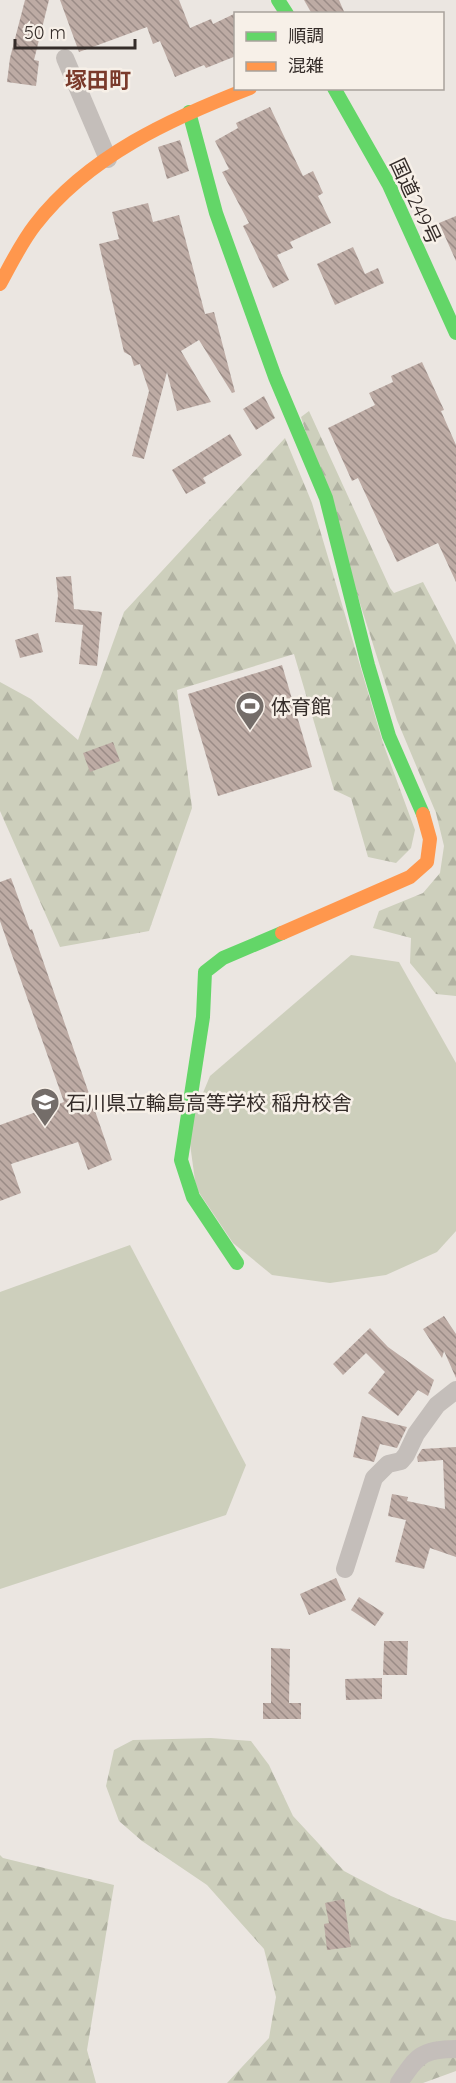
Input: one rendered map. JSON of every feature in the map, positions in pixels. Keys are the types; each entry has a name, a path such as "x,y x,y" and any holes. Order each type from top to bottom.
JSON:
{"main road":[{"path":"0,284 30,231 79,180 153,130 189,112 245,90"},
{"name":"国道249号","path":"335,90 389,185 456,333"},
{"path":"189,112 216,213 275,377 326,498 368,665 389,736 425,818 430,839 427,862 410,877 223,958 205,972 203,1017 181,1160 193,1197 237,1263"}],"street":[{"path":"65,58 108,159"},
{"path":"345,1569 374,1478 387,1464 401,1461 416,1434 437,1405 456,1390"},
{"path":"399,2083 411,2065 424,2053 438,2049 456,2049"}],"green space":[{"path":"309,411 390,588 394,593 423,582 456,645 456,996 436,994 410,963 411,938 373,928 379,911 423,893 440,873 444,846 436,813 397,720 301,417"},
{"path":"285,438 312,503 383,743 415,830 411,848 396,863 368,857 351,798 334,790 294,654 177,690 192,808 149,931 60,947 0,811 0,682 31,699 78,740 124,612"},
{"path":"351,955 399,962 456,1063 456,1231 437,1252 386,1275 330,1283 272,1275 233,1243 196,1188 188,1129 210,1076"},
{"path":"130,1245 246,1465 226,1515 0,1589 0,1292"},
{"path":"211,1738 251,1741 269,1765 293,1816 344,1871 391,1896 443,1918 456,1921 456,2071 423,2083 227,2083 269,2038 276,1997 264,1949 207,1885 142,1841 119,1821 106,1786 114,1750 133,1740"},
{"path":"0,1855 3,1858 114,1885 87,2050 96,2083 0,2083"}],"building":[{"path":"25,0 49,0 34,60 39,61 36,86 7,82 10,58"},
{"path":"60,0 179,0 190,28 211,19 213,24 234,14 234,57 206,68 204,65 175,77 160,41 153,44 147,27 79,52"},
{"path":"304,0 339,0 344,12 311,12"},
{"path":"270,107 303,176 313,171 323,193 318,196 331,223 290,242 293,248 277,255 289,280 273,288 243,226 249,223 222,172 229,169 215,141 238,128 236,123"},
{"path":"180,140 189,171 167,179 158,147"},
{"path":"148,203 153,222 179,215 205,314 214,312 235,392 232,393 199,340 181,351 211,402 177,411 167,372 144,459 132,456 149,391 140,364 134,366 131,356 124,352 99,244 119,239 112,212"},
{"path":"456,216 456,261 439,223"},
{"path":"353,247 365,274 378,268 384,283 335,305 317,264"},
{"path":"422,362 444,410 441,411 456,445 456,582 438,543 397,562 358,478 352,481 328,428 375,405 369,393 393,382 391,376"},
{"path":"264,396 275,418 256,430 243,409"},
{"path":"230,434 242,455 203,478 206,483 186,494 172,470"},
{"path":"71,576 74,609 102,612 97,666 79,664 83,625 55,622 58,596 56,577"},
{"path":"38,633 43,652 20,658 15,640"},
{"name":"体育館","path":"282,665 312,767 218,796 188,694"},
{"path":"113,742 120,761 90,772 83,753"},
{"path":"11,878 30,930 32,929 112,1160 88,1170 78,1142 11,1164 21,1193 0,1201 0,1125 64,1102 0,921 0,882"},
{"path":"444,1316 456,1334 456,1378 444,1351 442,1358 423,1329"},
{"path":"370,1328 388,1347 434,1380 428,1396 418,1390 398,1416 368,1393 385,1372 366,1353 343,1375 333,1364"},
{"path":"362,1416 407,1427 397,1448 380,1444 374,1462 353,1457"},
{"path":"456,1447 456,1557 430,1548 424,1569 395,1562 406,1520 388,1516 392,1494 408,1497 407,1501 445,1509 443,1460 418,1462 417,1457 422,1449"},
{"path":"336,1578 346,1600 309,1615 300,1594"},
{"path":"359,1597 384,1613 375,1626 351,1610"},
{"path":"384,1641 408,1641 407,1675 383,1675"},
{"path":"271,1648 290,1649 289,1703 301,1703 301,1719 263,1719 263,1703 271,1703"},
{"path":"382,1678 382,1699 346,1700 345,1679"},
{"path":"344,1899 351,1947 327,1950 324,1924 329,1923 325,1903"}],"traffic: fast":[{"path":"278,0 286,12"},
{"path":"335,90 389,185 456,333"},
{"path":"189,112 216,213 275,377 326,498 368,665 389,736 423,814"},
{"path":"237,1263 193,1197 181,1160 203,1017 205,972 223,958 282,933"}],"traffic: slow":[{"path":"0,284 35,225 80,179 106,159 162,126 245,90"},
{"path":"282,933 410,877 427,862 430,839 423,814"}],"place":[{"name":"体育館","path":"250,732"},
{"name":"石川県立輪島高等学校 稲舟校舎","path":"45,1128"}],"district":[{"name":"塚田町","path":"98,80"}]}
